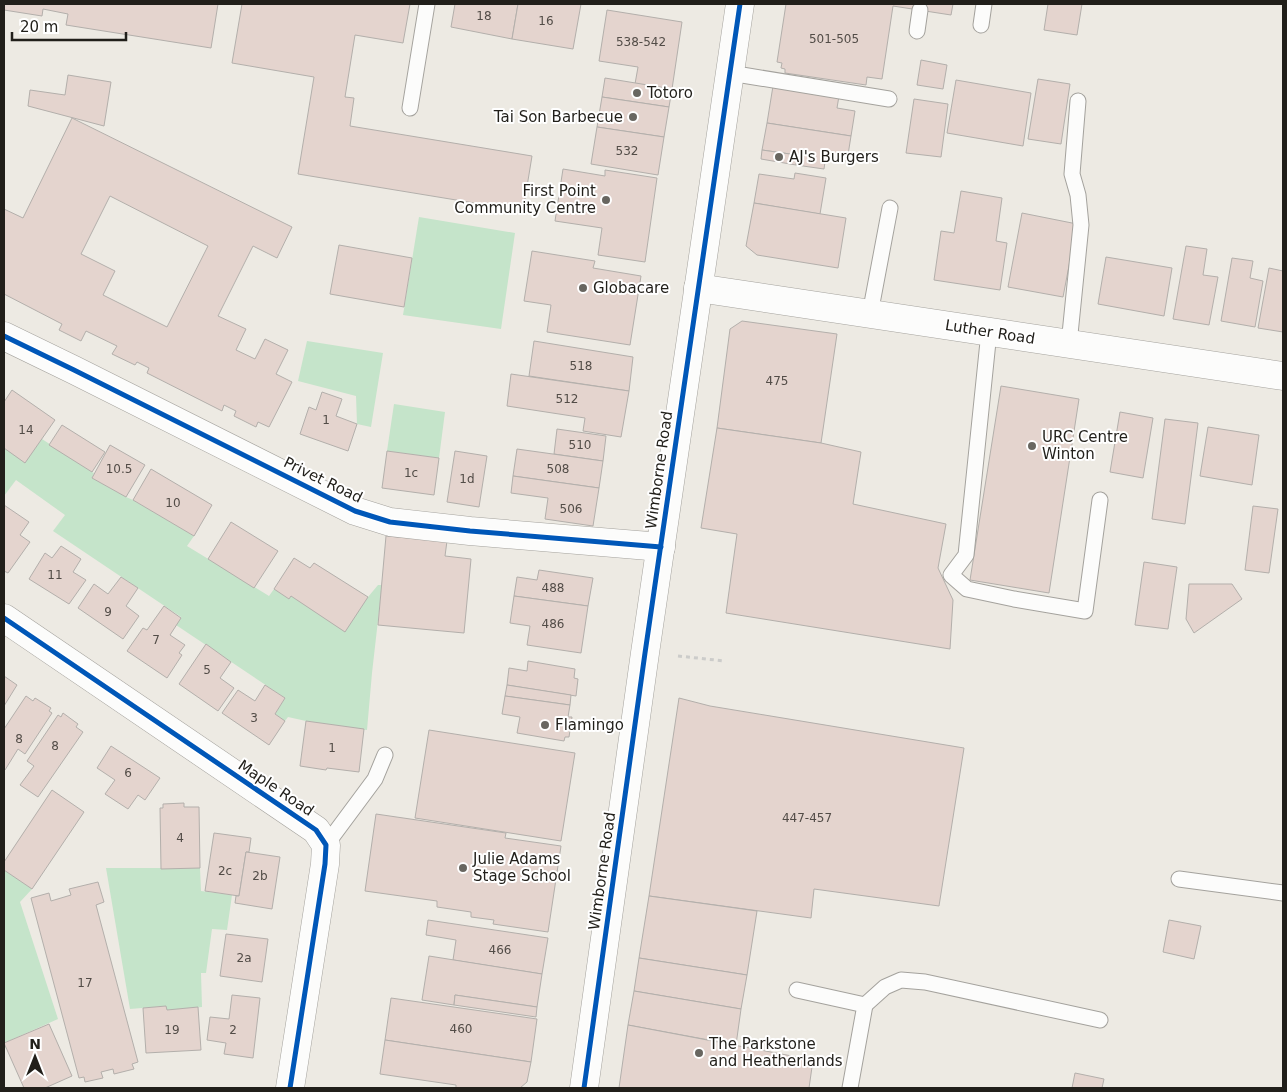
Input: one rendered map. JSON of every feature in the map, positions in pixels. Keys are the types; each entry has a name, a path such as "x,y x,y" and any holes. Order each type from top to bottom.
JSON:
{"street":[{"name":"Wimborne Road","path":"584,1088 660,547 740,4"},
{"name":"Luther Road","path":"698,288 1283,376"},
{"name":"Privet Road","path":"4,336 355,511 390,522 660,547"},
{"name":"Maple Road","path":"4,618 316,830 326,845"},
{"path":"290,1088 325,864 326,845"}],"lane":[{"path":"410,108 427,4"},
{"path":"981,25 984,4"},
{"path":"917,31 920,10"},
{"path":"730,73 889,99"},
{"path":"1069,344 1082,225 1078,194 1072,174 1078,101"},
{"path":"870,314 890,208"},
{"path":"989,332 966,555 951,575 967,589 1086,611 1100,500"},
{"path":"326,845 375,779 385,755"},
{"path":"1180,879 1283,893"},
{"path":"850,1088 865,1005 885,987 901,980 925,982 1100,1020"},
{"path":"797,990 865,1005"}],"path":[{"path":"645,653 725,661"}],"green space":[{"path":"419,217 515,233 501,329 403,315"},
{"path":"307,341 383,353 371,427 357,424 356,396 298,381"},
{"path":"394,404 445,412 439,458 387,451"},
{"path":"42,439 94,473 92,478 194,536 187,546 269,596 274,589 289,599 291,596 345,631 368,597 378,585 382,585 367,730 288,717 285,721 275,714 285,698 176,625 181,617 53,531 65,515 16,480 4,496 4,448 25,462"},
{"path":"106,868 200,868 201,891 232,895 227,930 212,929 206,973 201,973 202,1007 167,1010 166,1006 130,1009"},
{"path":"4,870 32,889 20,902 58,1019 4,1043"}],"building":[{"path":"4,4 218,4 211,48 66,25 68,14 43,9 42,16 4,10"},
{"path":"242,4 410,4 403,43 355,35 345,97 354,98 350,126 532,156 523,211 298,174 314,77 232,63"},
{"path":"455,4 518,4 512,39 451,27"},
{"path":"518,4 581,4 573,49 512,39"},
{"path":"786,4 953,4 951,15 893,6 882,79 867,77 866,85 785,73 785,69 781,68 782,63 777,62"},
{"path":"1048,4 1082,4 1077,35 1044,30"},
{"path":"607,10 682,22 672,89 635,84 638,67 599,61"},
{"path":"921,60 947,65 943,89 917,85"},
{"path":"68,75 111,82 104,126 28,106 30,90 65,95"},
{"name":"Totoro","path":"605,78 672,89 669,107 602,97"},
{"path":"1038,79 1070,84 1061,144 1028,139"},
{"path":"956,80 1031,93 1023,146 947,133"},
{"path":"773,86 839,96 837,108 855,111 851,136 767,123"},
{"name":"Tai Son Barbecue","path":"602,97 669,107 664,137 597,127"},
{"path":"914,99 948,104 941,157 906,153"},
{"path":"72,118 292,227 277,258 253,246 218,316 246,329 236,350 255,359 265,339 288,350 276,374 292,382 269,427 258,422 256,427 234,416 236,411 224,405 222,411 147,373 149,368 137,362 135,365 112,354 117,346 86,331 81,341 59,330 62,324 4,294 4,209 23,218","holes":["110,196 208,246 167,327 103,295 115,271 81,254"]},
{"path":"767,123 851,136 847,161 830,158 829,163 825,162 824,169 796,165 797,155 762,150"},
{"path":"597,127 664,137 658,175 591,164"},
{"name":"AJ's Burgers","path":"762,150 797,155 796,165 761,159"},
{"name":"First Point Community Centre","path":"563,169 605,176 605,170 657,178 645,262 598,255 602,228 555,221"},
{"path":"795,173 826,178 820,214 754,203 759,174 794,179"},
{"path":"961,191 1002,198 996,241 1007,243 1000,290 934,280 941,231 954,233"},
{"path":"754,203 846,218 838,268 757,255 746,246"},
{"path":"1022,213 1077,224 1063,297 1008,287"},
{"path":"339,245 412,258 404,307 330,294"},
{"path":"1186,246 1207,249 1203,275 1218,277 1209,325 1173,319"},
{"name":"Globacare","path":"532,251 595,261 593,268 641,276 630,345 547,332 551,305 524,301"},
{"path":"1106,257 1172,268 1164,316 1098,304"},
{"path":"1232,258 1253,261 1250,278 1263,281 1255,327 1221,321"},
{"path":"1269,268 1283,271 1283,332 1258,328"},
{"path":"742,321 837,334 821,443 717,428 730,329"},
{"path":"534,341 633,357 629,391 529,376"},
{"path":"511,374 629,391 621,437 583,431 585,418 507,406"},
{"name":"URC Centre Winton","path":"1001,386 1079,399 1049,593 970,580"},
{"path":"12,390 55,420 25,463 4,448 4,402"},
{"path":"322,392 342,399 336,416 357,424 348,451 300,434 309,407 316,410"},
{"path":"1120,412 1153,418 1143,478 1110,472"},
{"path":"1165,419 1198,423 1185,524 1152,519"},
{"path":"62,425 105,452 92,472 49,445"},
{"path":"1208,427 1259,435 1252,485 1200,476"},
{"path":"717,428 821,443 861,452 853,504 946,524 938,568 953,600 950,649 726,613 737,534 701,528"},
{"path":"557,429 606,436 603,461 554,454"},
{"path":"110,445 145,465 126,497 92,478"},
{"path":"517,449 603,461 599,488 513,476"},
{"path":"387,451 439,458 434,495 382,488"},
{"path":"455,451 487,456 479,507 447,502"},
{"path":"151,469 212,505 194,536 133,500"},
{"path":"513,476 599,488 593,526 545,519 548,498 511,493"},
{"path":"4,505 29,522 20,535 30,542 8,573 4,571"},
{"path":"1253,506 1278,509 1269,573 1245,570"},
{"path":"231,522 278,551 254,588 208,559"},
{"path":"386,536 447,541 445,556 471,559 464,633 378,625"},
{"path":"61,546 81,559 73,572 86,580 69,604 29,579 45,553 52,558"},
{"path":"294,558 310,568 314,563 368,597 345,632 291,596 289,599 274,589"},
{"path":"1144,562 1177,567 1168,629 1135,625"},
{"path":"539,570 593,578 588,606 514,596 517,577 537,580"},
{"path":"121,577 138,588 126,606 139,616 123,639 78,608 94,584 108,594"},
{"path":"1189,584 1232,584 1242,599 1194,633 1186,619"},
{"path":"514,596 588,606 581,653 527,645 530,626 510,623"},
{"path":"164,606 181,618 170,635 185,645 179,653 182,655 167,678 127,651 143,628 147,630"},
{"path":"206,644 231,662 220,678 234,688 218,711 179,684"},
{"path":"528,661 575,669 574,678 578,679 576,696 507,685 509,668 527,671"},
{"path":"4,676 17,685 4,706"},
{"path":"265,685 285,698 275,714 285,721 269,745 222,713 238,690 255,701"},
{"path":"507,685 571,695 570,705 505,696"},
{"path":"26,696 33,701 35,698 51,708 49,711 52,713 25,754 18,749 5,770 4,729"},
{"name":"Flamingo","path":"505,696 570,705 568,717 572,717 569,737 565,737 564,741 517,733 520,717 502,714"},
{"path":"679,698 710,706 964,748 939,906 814,889 811,918 649,896"},
{"path":"63,713 78,724 76,727 83,732 38,797 20,785 34,766 27,761 58,715 61,717"},
{"path":"306,721 364,729 359,772 300,766"},
{"path":"429,730 575,753 561,841 415,818"},
{"path":"111,746 160,778 145,800 138,795 128,809 105,794 115,780 97,768"},
{"path":"52,790 84,812 32,889 4,870 4,862"},
{"path":"184,803 184,807 199,807 200,868 161,869 160,808 163,808 163,804"},
{"name":"Julie Adams Stage School","path":"376,814 506,833 505,838 561,846 548,932 493,924 494,920 471,917 471,912 437,907 437,901 365,891"},
{"path":"214,833 251,838 249,852 246,852 239,896 205,891"},
{"path":"246,852 280,857 272,909 235,903 236,896 239,896"},
{"path":"98,882 104,902 96,905 138,1062 132,1064 134,1069 114,1074 113,1069 101,1072 103,1078 85,1082 84,1077 79,1078 31,898 49,893 51,901 71,895 69,889"},
{"path":"649,896 757,911 747,975 639,958"},
{"path":"428,920 548,938 542,974 453,960 456,940 426,935"},
{"path":"1169,920 1201,926 1194,959 1163,952"},
{"path":"226,934 268,939 262,982 220,976"},
{"path":"429,956 542,974 537,1007 455,995 454,1005 422,1000"},
{"path":"639,958 747,975 741,1009 634,991"},
{"path":"634,991 741,1009 736,1045 628,1025"},
{"path":"232,995 260,998 253,1058 224,1054 226,1043 207,1040 210,1017 229,1019"},
{"path":"455,995 537,1007 536,1017 454,1005"},
{"path":"391,998 537,1019 531,1062 385,1040"},
{"path":"166,1006 167,1010 198,1007 201,1050 146,1053 143,1008"},
{"path":"49,1024 72,1076 45,1088 24,1088 4,1043"},
{"name":"The Parkstone and Heatherlands","path":"628,1025 813,1060 809,1088 619,1088"},
{"path":"385,1040 531,1062 527,1082 520,1088 456,1088 456,1085 380,1074"},
{"path":"1075,1073 1104,1079 1102,1088 1072,1088"}],"cycle path":[{"path":"584,1088 645,653 740,4"},
{"path":"4,336 355,511 390,522 470,531 661,547"},
{"path":"4,618 316,830 326,845 325,864 290,1088"}],"place":[{"name":"Totoro","path":"637,93"},
{"name":"Tai Son Barbecue","path":"633,117"},
{"name":"AJ's Burgers","path":"779,157"},
{"name":"First Point Community Centre","path":"606,200"},
{"name":"Globacare","path":"583,288"},
{"name":"URC Centre Winton","path":"1032,446"},
{"name":"Flamingo","path":"545,725"},
{"name":"Julie Adams Stage School","path":"463,868"},
{"name":"The Parkstone and Heatherlands","path":"699,1053"}]}
